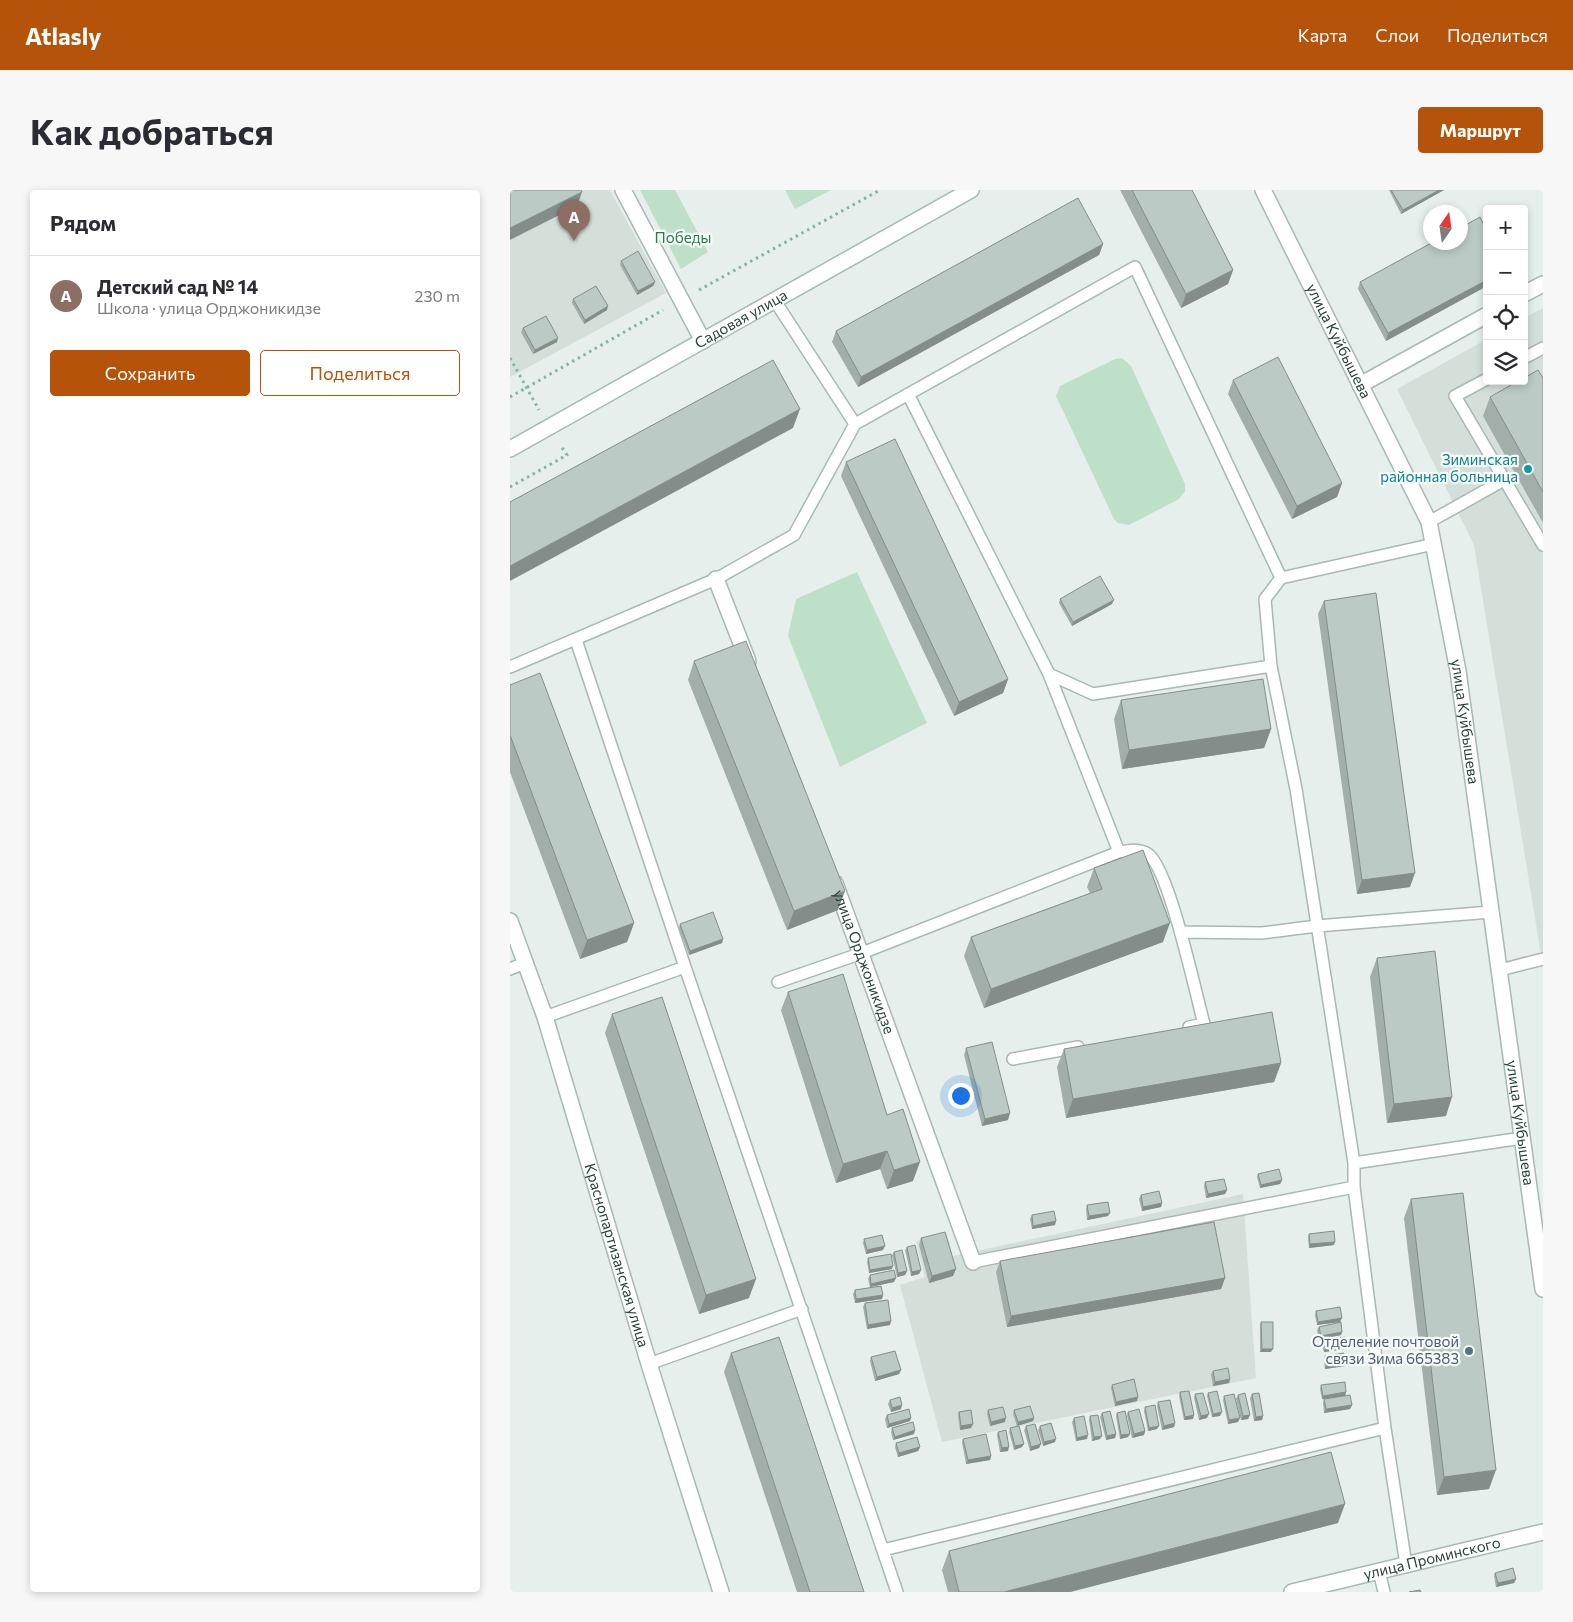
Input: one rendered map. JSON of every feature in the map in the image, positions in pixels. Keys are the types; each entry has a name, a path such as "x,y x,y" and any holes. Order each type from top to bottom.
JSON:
{"street":[{"path":"623,190 703,341"},
{"name":"Садовая улица","path":"510,449 971,190"},
{"name":"улица Куйбышева","path":"1262,190 1429,522 1458,671 1543,1289"},
{"path":"1528,292 1543,284"},
{"path":"1360,386 1483,317"},
{"path":"716,579 755,679"},
{"name":"улица Орджоникидзе","path":"830,871 862,953 973,1262"},
{"name":"Краснопартизанская улица","path":"510,921 545,1017 649,1364 721,1592"},
{"name":"улица Проминского","path":"1292,1592 1543,1532"}],"lane":[{"path":"510,667 716,579 794,535 855,424 1135,267 1281,578"},
{"path":"775,301 855,424"},
{"path":"1528,356 1543,348"},
{"path":"1483,381 1455,396 1543,545"},
{"path":"908,394 1049,674 1119,852"},
{"path":"1429,522 1504,480"},
{"path":"1406,1565 1384,1428 1354,1187 1354,1163 1296,789 1271,666 1265,599 1281,578 1434,544"},
{"path":"576,640 897,1592"},
{"path":"1049,674 1093,694 1271,666"},
{"path":"778,982 862,953 1119,852 1142,850 1150,855 1160,868 1181,932 1204,1024 1175,1030"},
{"path":"1181,932 1262,933 1317,926 1490,912"},
{"path":"1500,970 1543,959"},
{"path":"510,969 525,963"},
{"path":"545,1017 685,967"},
{"path":"1013,1059 1089,1045"},
{"path":"1354,1163 1522,1138"},
{"path":"973,1262 1354,1187"},
{"path":"649,1364 802,1310"},
{"path":"883,1550 1384,1428"},
{"path":"1379,1571 1384,1592"}],"path":[{"path":"510,397 682,299 880,190"},
{"path":"510,358 526,388"}],"shaded area":[{"path":"510,190 610,190 666,293 510,377"},
{"path":"1543,308 1543,967 1474,545 1397,389 1483,341 1483,385 1528,385 1528,316"},
{"path":"1243,1194 1256,1378 942,1442 900,1285 925,1277 916,1241 947,1234 953,1256"}],"green space":[{"name":"Победы","path":"640,190 675,190 708,252 681,269"},
{"path":"785,190 831,190 795,209"},
{"path":"1122,358 1131,366 1185,484 1185,491 1179,499 1129,525 1118,523 1114,519 1056,396 1060,386 1115,359"},
{"path":"857,572 927,723 840,767 788,636 796,599"}],"building":[{"path":"510,190 581,190 582,192 510,228"},
{"path":"1132,190 1192,190 1233,270 1186,294"},
{"path":"1391,190 1439,190 1403,210"},
{"path":"1078,198 1103,244 861,377 836,331"},
{"path":"1480,217 1483,223 1483,282 1388,333 1360,282 1423,247 1423,250 1468,250 1468,224"},
{"path":"638,251 655,282 638,291 621,261"},
{"path":"596,286 608,306 585,320 573,299"},
{"path":"546,316 558,338 535,350 523,328"},
{"path":"1278,357 1342,483 1297,506 1233,380"},
{"path":"773,360 800,409 510,566 510,502"},
{"path":"1538,370 1543,378 1543,492 1490,397 1511,385 1528,385 1528,376"},
{"path":"895,439 1008,679 959,702 846,462"},
{"path":"1100,576 1114,600 1073,622 1060,599"},
{"path":"1376,593 1415,873 1362,880 1324,601"},
{"path":"746,641 845,891 794,911 694,661"},
{"path":"540,673 634,923 587,940 510,735 510,685"},
{"path":"1263,679 1271,729 1129,750 1121,700"},
{"path":"1143,850 1170,923 991,989 971,937 1102,889 1094,868"},
{"path":"713,912 723,939 690,951 680,924"},
{"path":"1435,951 1452,1097 1394,1104 1377,958"},
{"path":"843,974 887,1115 903,1109 920,1162 894,1170 887,1151 843,1164 788,992"},
{"path":"662,997 756,1279 706,1295 612,1014"},
{"path":"1272,1012 1281,1063 1073,1099 1064,1049"},
{"path":"992,1042 1010,1113 985,1119 966,1048"},
{"path":"1279,1169 1282,1180 1261,1185 1258,1174"},
{"path":"1224,1179 1227,1190 1208,1194 1205,1182"},
{"path":"1159,1191 1162,1203 1143,1207 1141,1195"},
{"path":"1463,1193 1496,1470 1444,1477 1411,1199"},
{"path":"1108,1202 1110,1213 1089,1216 1087,1205"},
{"path":"1054,1211 1056,1221 1033,1226 1032,1215"},
{"path":"1214,1222 1225,1278 1011,1316 1000,1261"},
{"path":"1334,1231 1335,1242 1310,1244 1309,1234"},
{"path":"945,1232 956,1269 932,1276 921,1238"},
{"path":"882,1235 885,1246 867,1250 864,1239"},
{"path":"915,1245 921,1270 912,1272 907,1247"},
{"path":"902,1250 907,1271 898,1273 894,1252"},
{"path":"891,1254 893,1266 870,1270 868,1258"},
{"path":"894,1270 896,1278 871,1284 870,1275"},
{"path":"881,1286 883,1295 856,1299 855,1290"},
{"path":"888,1300 891,1321 868,1325 865,1303"},
{"path":"1340,1307 1342,1318 1318,1322 1316,1311"},
{"path":"1261,1322 1273,1322 1273,1349 1262,1349"},
{"path":"1341,1322 1342,1332 1321,1336 1319,1327"},
{"path":"779,1337 864,1592 810,1592 731,1353"},
{"path":"1345,1337 1346,1345 1325,1348 1324,1340"},
{"path":"895,1351 901,1370 877,1377 871,1357"},
{"path":"1344,1353 1346,1362 1326,1365 1325,1356"},
{"path":"1228,1368 1230,1379 1215,1382 1213,1371"},
{"path":"1134,1379 1138,1397 1116,1402 1112,1385"},
{"path":"1345,1382 1346,1392 1323,1396 1321,1385"},
{"path":"1189,1391 1194,1415 1185,1417 1180,1392"},
{"path":"1217,1391 1222,1412 1213,1414 1208,1393"},
{"path":"1203,1393 1209,1414 1201,1416 1195,1394"},
{"path":"1245,1393 1250,1415 1243,1416 1238,1395"},
{"path":"1259,1393 1263,1416 1256,1417 1252,1394"},
{"path":"1234,1394 1240,1418 1229,1420 1224,1396"},
{"path":"1350,1395 1352,1405 1326,1409 1324,1399"},
{"path":"900,1397 902,1405 892,1408 890,1400"},
{"path":"1170,1400 1175,1423 1164,1426 1158,1402"},
{"path":"1155,1405 1159,1426 1149,1428 1145,1407"},
{"path":"1030,1406 1034,1418 1018,1422 1014,1410"},
{"path":"1003,1407 1006,1418 991,1422 988,1410"},
{"path":"909,1409 911,1418 889,1424 887,1415"},
{"path":"1139,1409 1145,1431 1134,1434 1128,1412"},
{"path":"971,1410 973,1424 961,1426 959,1412"},
{"path":"1110,1411 1116,1434 1107,1436 1102,1413"},
{"path":"1125,1411 1130,1434 1121,1435 1117,1413"},
{"path":"1098,1415 1102,1436 1094,1437 1090,1416"},
{"path":"1084,1416 1088,1435 1077,1438 1074,1418"},
{"path":"913,1422 915,1430 895,1437 892,1428"},
{"path":"1051,1423 1056,1439 1044,1442 1040,1426"},
{"path":"1035,1424 1041,1444 1031,1447 1026,1426"},
{"path":"1019,1426 1024,1444 1015,1446 1010,1428"},
{"path":"1006,1430 1009,1447 1002,1448 998,1432"},
{"path":"986,1434 991,1456 968,1460 963,1439"},
{"path":"917,1437 920,1447 899,1453 896,1443"},
{"path":"1331,1452 1345,1504 1004,1592 959,1592 949,1551"},
{"path":"1513,1568 1516,1579 1498,1583 1495,1573"}],"place":[{"name":"Детский сад № 14","path":"574,241"},
{"name":"Зиминская районная больница","path":"1528,469"},
{"name":"Отделение почтовой связи Зима 665383","path":"1469,1351"}]}
